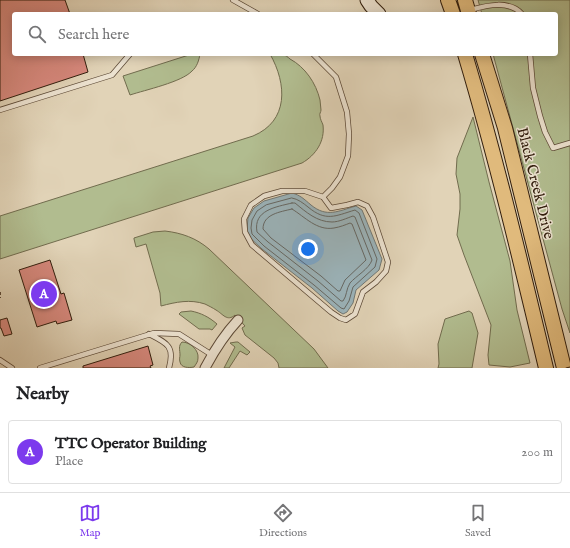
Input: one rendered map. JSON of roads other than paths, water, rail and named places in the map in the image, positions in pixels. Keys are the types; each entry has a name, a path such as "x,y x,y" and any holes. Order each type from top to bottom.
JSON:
{"main road":[{"path":"448,0 462,10"},
{"path":"466,56 482,109 523,269 546,368"},
{"name":"Black Creek Drive","path":"483,56 505,128 564,368"}],"street":[{"path":"367,0 377,12"},
{"path":"206,368 212,355 230,328 238,320"}],"lane":[{"path":"233,0 254,12"},
{"path":"462,10 492,4 507,4 520,12"},
{"path":"0,110 112,75 128,56"},
{"path":"315,56 336,77 347,112 349,134 348,156 340,177 323,197"},
{"path":"530,56 533,88 544,132 553,148 570,143"},
{"path":"282,191 305,191 323,197 331,208 358,202 367,206 373,217 388,262 386,271 376,282 363,292 355,314 346,320 331,312 252,245 245,232 244,219 251,205 264,196 282,191"},
{"path":"40,368 154,333 179,334 212,355"},
{"path":"149,334 165,342 170,349 170,368"},
{"path":"0,360 12,368"}],"water":[{"path":"292,193 300,196 311,205 322,211 333,212 356,206 362,210 382,259 379,270 356,290 353,303 347,312 343,314 248,236 248,218 254,208 264,201"}],"tram line":[{"path":"566,368 570,367"}],"place":[{"name":"TTC Operator Building","path":"44,294"}]}
